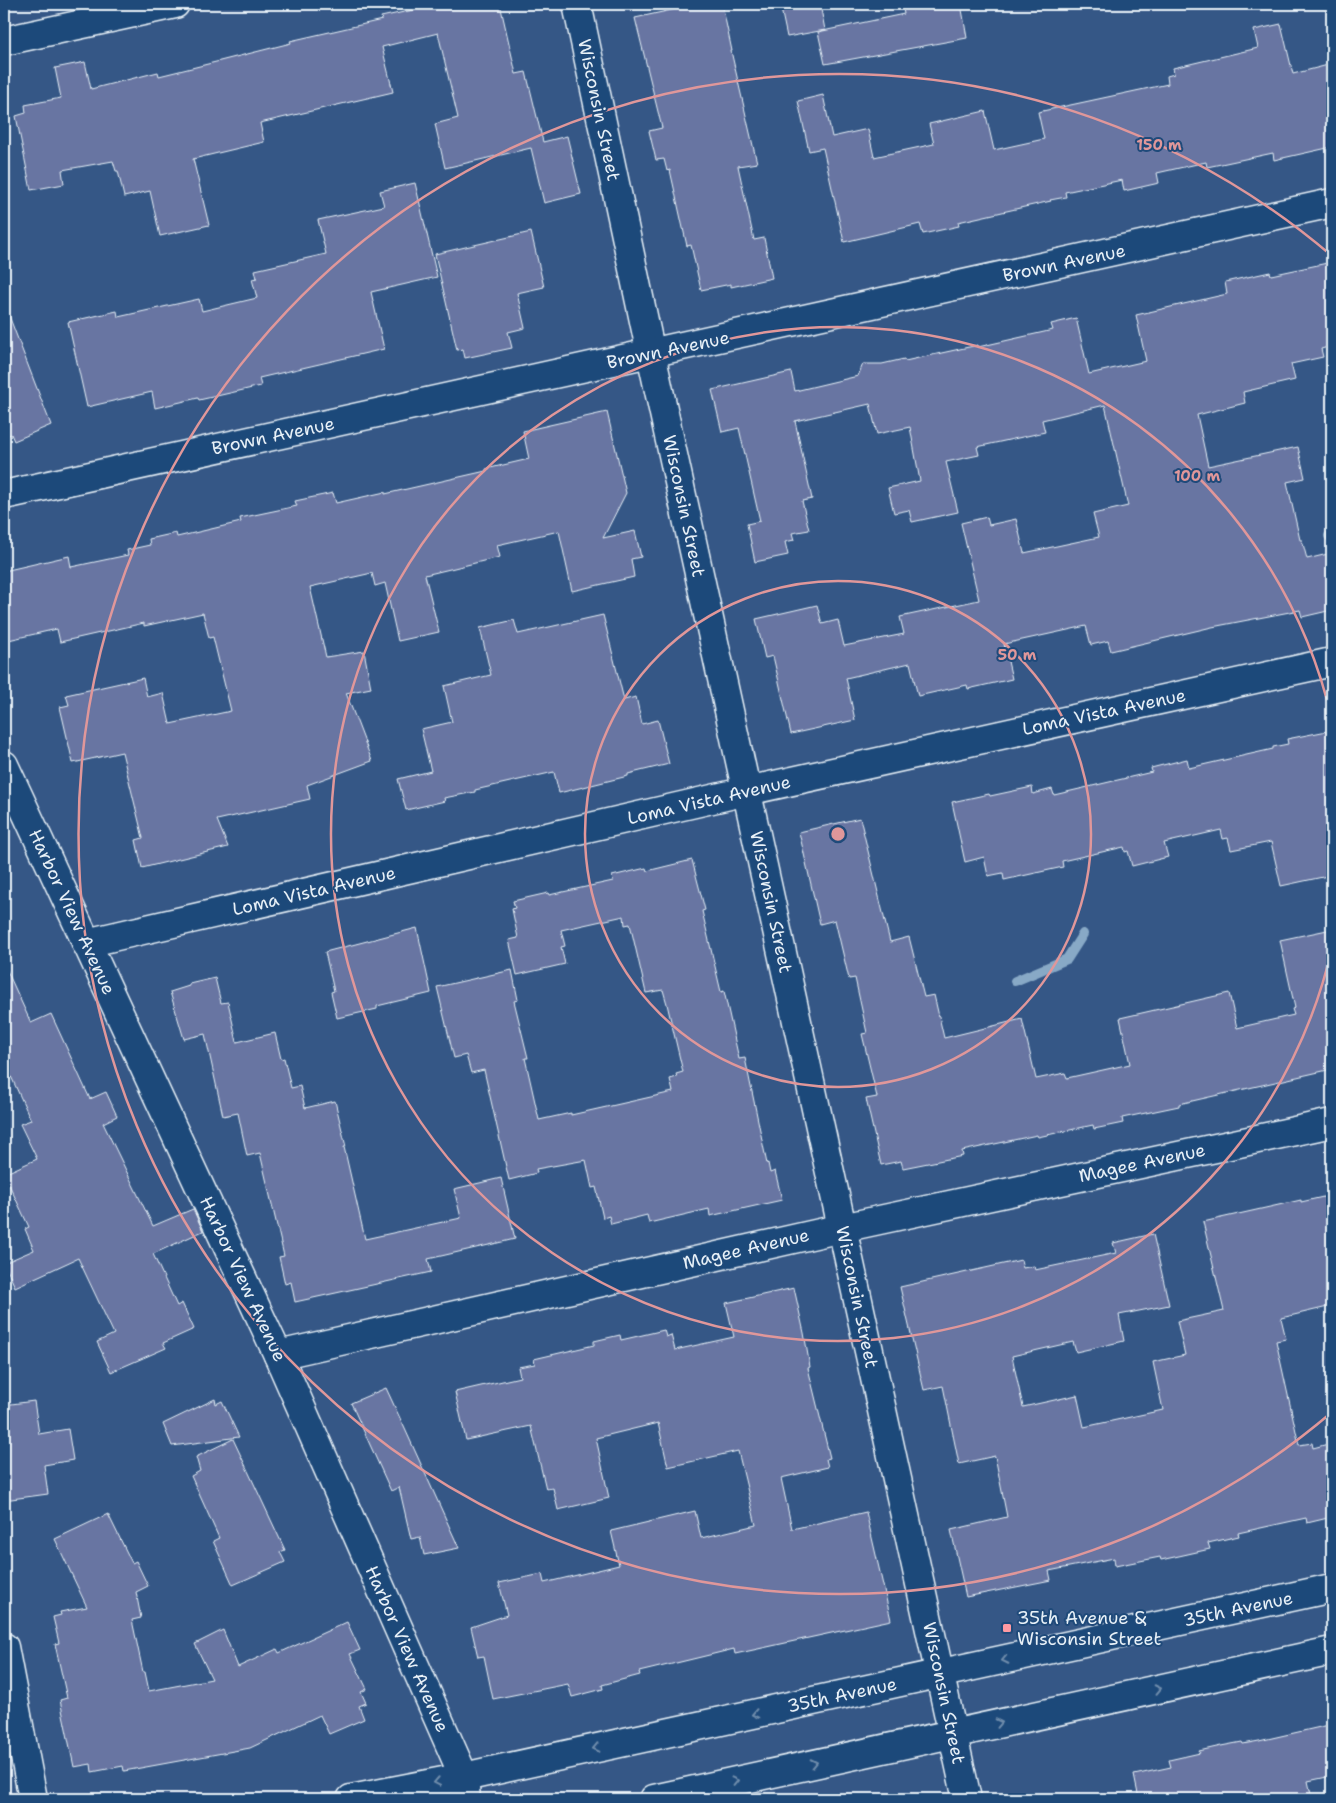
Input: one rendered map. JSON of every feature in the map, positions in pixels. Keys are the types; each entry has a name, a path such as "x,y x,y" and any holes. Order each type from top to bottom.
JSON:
{"street":[{"path":"4,41 175,4"},
{"name":"Wisconsin Street","path":"577,4 651,354 967,1799"},
{"name":"Brown Avenue","path":"4,495 1332,203"},
{"name":"Loma Vista Avenue","path":"86,943 747,791 1332,662"},
{"name":"Harbor View Avenue","path":"4,765 278,1355 465,1788"},
{"name":"Magee Avenue","path":"278,1355 842,1228 1332,1123"},
{"name":"35th Avenue","path":"351,1799 465,1788 940,1674 1332,1588"},
{"path":"4,1647 33,1799"},
{"path":"654,1799 1332,1651"}],"building":[{"path":"441,4 500,4 516,74 526,72 543,142 567,136 581,194 544,203 531,148 445,168 435,124 458,118 438,33 382,47 393,92 260,123 264,142 193,159 209,225 160,236 150,191 124,197 118,171 116,171 113,161 62,170 64,184 31,190 16,116 26,113 25,105 61,98 55,68 85,62 91,89 158,72 159,76 291,43 290,41 382,20 381,17"},
{"path":"699,4 722,4 757,163 738,166 754,240 764,238 772,278 731,287 731,284 701,290 691,245 687,246 670,170 667,171 664,159 656,160 649,131 662,128 635,18"},
{"path":"780,4 820,4 825,30 787,37"},
{"path":"902,4 961,4 967,38 825,64 818,32 904,14"},
{"path":"1281,24 1293,74 1332,64 1332,147 1274,160 1273,153 1207,167 1206,162 1157,173 1159,183 1124,191 1122,180 1065,192 1066,197 958,222 959,226 923,234 920,224 844,242 823,148 809,151 798,101 823,95 832,137 868,129 874,157 934,144 929,124 985,111 994,150 1044,139 1038,112 1168,84 1167,76 1174,74 1173,68 1258,48 1254,30"},
{"path":"415,183 437,277 371,292 384,349 259,378 261,386 199,400 198,398 155,408 152,392 87,407 68,322 117,311 118,317 199,299 202,311 257,298 252,279 257,278 255,270 326,254 318,220 384,206 380,191"},
{"path":"531,232 544,287 517,293 525,328 508,332 512,348 465,358 463,349 457,350 435,254"},
{"path":"1332,262 1332,346 1321,349 1323,357 1291,364 1295,380 1243,392 1245,403 1197,415 1208,466 1298,447 1305,478 1287,482 1300,540 1302,540 1307,559 1332,553 1332,610 1302,617 1300,610 1212,627 1111,651 1108,641 1091,645 1086,626 1004,644 1012,679 968,689 967,685 918,696 910,663 846,678 855,720 791,734 773,656 765,658 756,619 817,605 822,624 838,620 844,646 904,634 900,617 979,600 961,523 987,517 989,525 1016,519 1024,553 1099,537 1093,514 1128,506 1105,405 1042,420 1045,432 977,447 979,455 946,462 958,512 912,522 909,510 894,513 888,488 920,481 910,427 877,434 870,404 795,421 812,499 802,501 809,530 792,533 794,540 785,542 788,555 755,562 747,524 760,521 739,428 722,432 712,390 791,372 795,391 858,376 863,364 882,364 904,359 905,361 978,345 978,347 1053,330 1051,324 1076,318 1089,374 1146,361 1136,315 1227,294 1225,282 1270,272 1271,275"},
{"path":"6,308 51,425 14,441 11,434 4,437 4,309"},
{"path":"607,412 626,493 603,538 635,531 641,557 631,559 634,577 572,591 559,531 497,545 500,557 425,575 439,632 398,641 385,583 375,586 372,573 310,587 326,657 364,651 371,688 346,693 372,761 307,785 310,799 217,820 228,847 142,868 136,840 143,838 122,752 73,763 60,707 69,705 66,695 143,678 147,697 163,693 170,724 231,711 213,637 209,638 203,613 144,626 144,623 60,642 57,629 4,641 4,571 69,556 71,567 128,555 127,550 150,545 149,539 176,533 177,537 241,522 240,518 297,506 295,501 333,493 336,503 486,471 486,469 529,459 523,431"},
{"path":"603,615 624,700 636,697 642,724 658,720 669,764 559,793 554,772 475,790 475,792 444,798 445,801 406,810 398,779 431,771 421,729 452,722 444,686 491,675 480,628 514,620 518,634"},
{"path":"1332,730 1332,875 1281,886 1271,842 1231,850 1228,838 1223,839 1221,830 1164,843 1168,857 1132,866 1128,851 1125,852 1124,847 1062,861 1063,867 1004,880 1003,873 988,876 984,857 965,862 952,802 1032,787 1033,794 1052,789 1054,795 1152,772 1151,768 1187,759 1189,768 1273,749 1273,747 1288,744 1287,739"},
{"path":"860,818 890,942 909,937 924,997 934,995 944,1038 1022,1019 1036,1079 1065,1073 1067,1078 1130,1064 1120,1018 1229,993 1237,1028 1294,1015 1292,1009 1295,1008 1280,940 1332,929 1332,1069 1122,1118 1123,1123 1094,1129 1093,1125 1038,1137 1037,1135 962,1151 963,1156 903,1168 901,1161 881,1165 866,1099 877,1097 862,1034 867,1033 855,978 849,979 835,920 820,924 799,832"},
{"path":"692,860 705,910 702,911 721,992 724,991 739,1059 745,1058 767,1164 770,1173 775,1171 782,1200 710,1216 709,1209 649,1223 647,1215 611,1224 609,1216 603,1218 596,1187 592,1188 586,1160 536,1169 537,1173 509,1180 484,1070 471,1073 466,1055 454,1058 437,987 512,970 518,1000 514,1001 528,1058 525,1058 539,1120 571,1113 571,1115 673,1092 670,1079 677,1077 676,1074 683,1072 667,1004 663,990 646,993 630,924 625,925 624,916 561,930 565,946 561,947 565,964 517,975 509,940 518,938 512,909 515,908 513,901 613,881 612,876 646,868 647,871"},
{"path":"417,928 431,993 377,1006 377,1009 337,1018 331,992 334,991 325,952"},
{"path":"4,964 31,1023 51,1014 90,1099 106,1092 117,1116 103,1123 153,1226 193,1209 203,1231 153,1254 177,1306 182,1303 194,1329 163,1343 166,1348 111,1372 97,1342 114,1334 78,1258 15,1287 4,1263 34,1250 25,1229 29,1227 4,1174 37,1159 20,1124 31,1120 4,1061"},
{"path":"215,978 221,1003 228,1002 237,1042 275,1033 281,1059 284,1058 291,1088 300,1086 305,1108 335,1101 365,1239 461,1218 454,1189 501,1178 515,1239 428,1259 431,1272 295,1302 291,1282 285,1284 279,1257 284,1256 260,1153 247,1156 238,1113 223,1116 205,1034 184,1039 170,992 189,986 189,984"},
{"path":"1332,1195 1332,1306 1281,1318 1286,1339 1276,1341 1299,1445 1312,1443 1313,1448 1332,1443 1332,1517 1307,1523 1306,1518 1238,1533 1239,1536 1208,1543 1210,1549 1161,1560 1160,1557 1115,1566 1114,1558 1049,1571 1051,1580 966,1597 951,1530 1007,1517 995,1456 959,1464 943,1386 924,1390 900,1287 1021,1260 1023,1268 1034,1266 1035,1270 1116,1253 1113,1243 1153,1234 1169,1305 1119,1315 1124,1341 1076,1352 1073,1342 1012,1356 1023,1407 1077,1395 1084,1427 1163,1410 1153,1362 1185,1355 1177,1321 1224,1311 1203,1222"},
{"path":"794,1288 810,1367 808,1368 830,1458 826,1459 828,1467 781,1478 792,1529 866,1512 891,1620 735,1654 734,1649 639,1672 640,1675 602,1685 603,1689 572,1697 568,1684 493,1699 484,1656 478,1657 471,1627 507,1615 499,1583 542,1574 544,1583 619,1565 611,1531 695,1511 701,1538 756,1525 738,1451 668,1467 658,1423 596,1438 609,1498 558,1510 553,1488 546,1489 531,1426 466,1440 455,1392 520,1377 518,1367 535,1364 534,1359 594,1345 594,1341 620,1335 621,1340 664,1330 666,1337 671,1335 675,1350 734,1337 726,1303"},
{"path":"386,1388 459,1548 424,1555 420,1537 411,1539 399,1487 391,1491 351,1403"},
{"path":"215,1399 216,1404 222,1401 239,1437 172,1446 163,1424"},
{"path":"34,1401 39,1434 68,1429 73,1460 44,1465 48,1494 4,1500 4,1405"},
{"path":"233,1439 285,1550 280,1552 285,1562 233,1585 213,1541 219,1538 191,1476 200,1471 196,1457"},
{"path":"108,1514 132,1563 136,1561 148,1586 136,1592 141,1618 132,1620 149,1691 212,1679 195,1644 223,1630 238,1667 277,1649 279,1653 347,1622 360,1650 350,1654 367,1689 361,1692 366,1703 359,1706 364,1719 329,1734 320,1715 250,1748 124,1771 123,1766 92,1772 91,1764 74,1767 60,1700 67,1698 55,1644 59,1643 53,1617 61,1615 60,1612 87,1607 55,1539"},
{"path":"1329,1725 1332,1744 1332,1776 1308,1781 1312,1799 1139,1799 1134,1775 1171,1767 1169,1760 1221,1746 1259,1741"}],"waterway":[{"path":"1015,981 1067,959 1083,934"}],"place":[{"name":"35th Avenue & Wisconsin Street","path":"1007,1628"}]}
